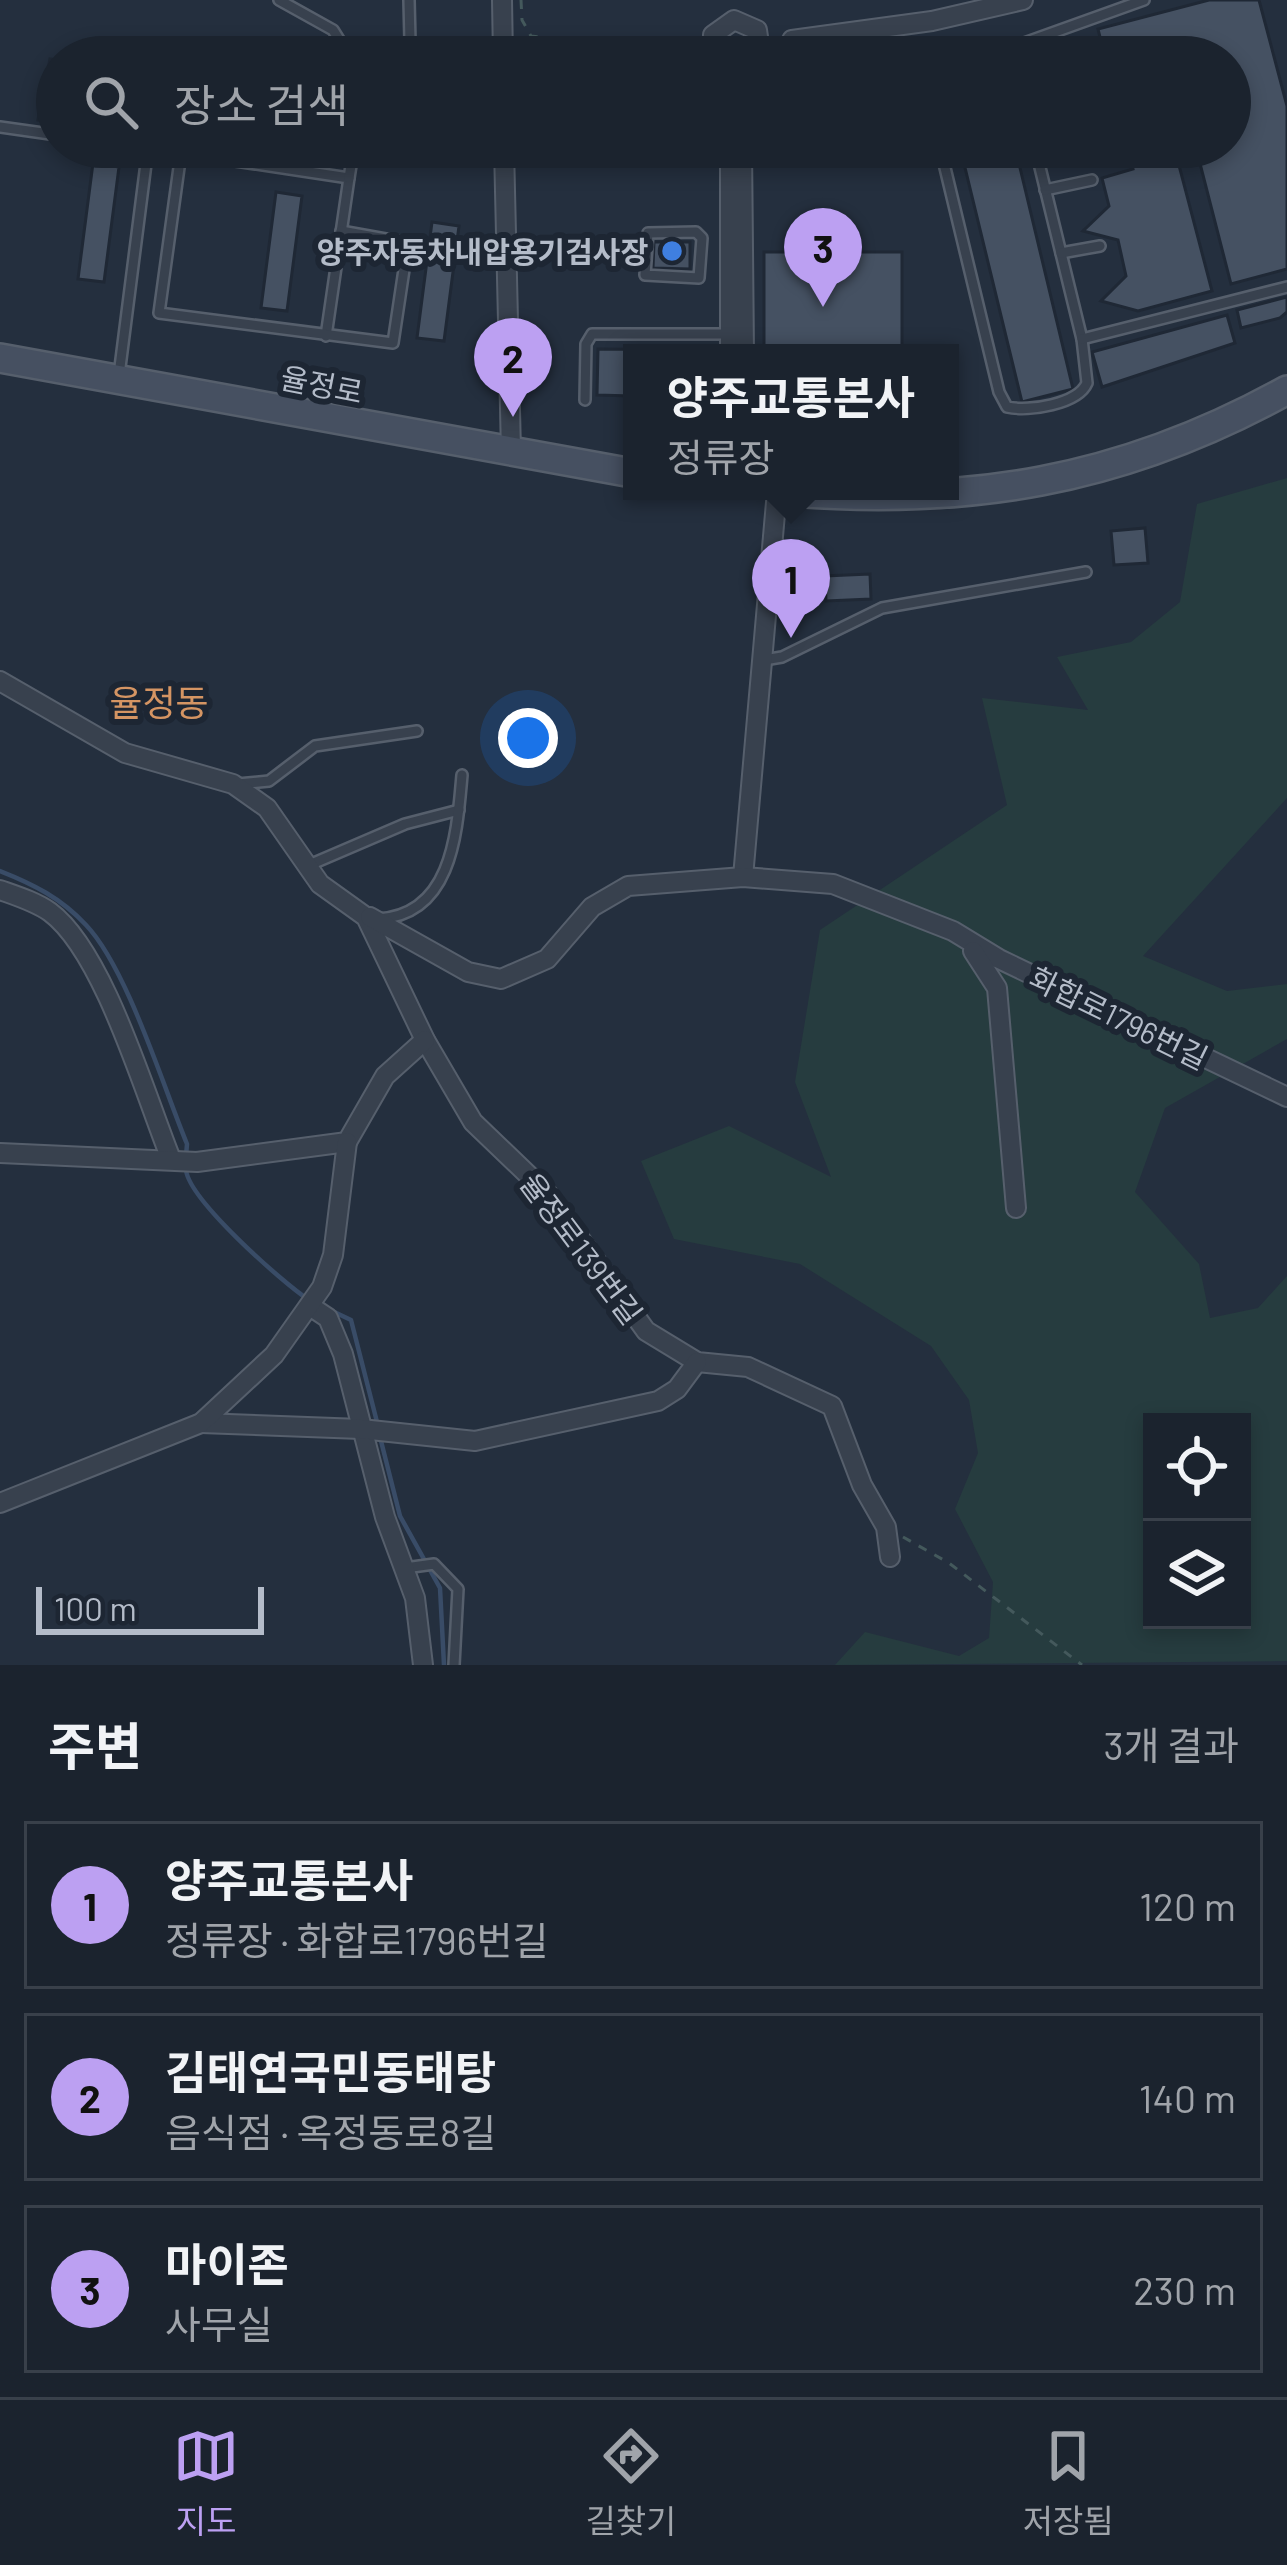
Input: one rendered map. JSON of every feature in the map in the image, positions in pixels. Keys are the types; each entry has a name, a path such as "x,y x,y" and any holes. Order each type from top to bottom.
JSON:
{"main road":[{"name":"율정로","path":"0,358 623,471"},
{"path":"959,496 1073,477 1134,461 1287,390"}],"street":[{"path":"502,0 502,36"},
{"path":"820,36 932,20 1023,0"},
{"path":"713,35 734,20 778,36"},
{"path":"758,30 759,36"},
{"path":"504,168 511,452"},
{"path":"730,168 730,344"},
{"path":"742,168 744,344"},
{"path":"743,877 777,500"},
{"name":"율정로139번길","path":"0,681 140,759 233,784 268,808 320,884 367,916 425,1040 473,1121 547,1192 646,1331 697,1362 748,1367 832,1406 862,1485 886,1527 890,1557"},
{"name":"화합로1796번길","path":"367,916 468,972 502,979 548,959 605,895 637,884 743,877 833,884 953,931 999,959 1287,1097"},
{"path":"0,890 51,913 79,942 97,973 173,1160"},
{"name":"화합로1796번길","path":"953,931 986,964 997,988 1016,1208"},
{"path":"0,1503 201,1424 274,1355 322,1287 333,1255 347,1142 385,1076 425,1040"},
{"path":"0,1153 197,1162 347,1142"},
{"path":"310,1306 328,1318 370,1430 416,1598 423,1665"},
{"path":"201,1424 370,1430 475,1441 658,1401 676,1389 697,1362"}],"lane":[{"path":"279,0 336,36"},
{"path":"409,0 410,36"},
{"path":"1054,36 1144,0"},
{"path":"0,127 36,132"},
{"path":"118,380 143,168"},
{"path":"179,168 159,313 386,344 396,339 408,243 341,231"},
{"path":"282,168 349,178"},
{"path":"326,336 351,168"},
{"path":"945,168 1007,407 1025,409 1084,392 1082,339 1040,168"},
{"path":"1045,190 1092,180"},
{"path":"698,233 701,269 698,279 647,277 646,236 698,233"},
{"path":"1060,253 1100,246"},
{"path":"701,269 730,269"},
{"path":"1082,339 1287,287"},
{"path":"585,400 586,344 592,334 730,344"},
{"path":"763,660 782,657 882,608 1086,572"},
{"path":"233,784 269,781 315,746 417,731"},
{"path":"367,916 398,916 429,893 453,858 462,775"},
{"path":"306,867 405,824 459,810"},
{"path":"405,1568 434,1564 458,1589 454,1665"}],"path":[{"path":"886,1527 949,1563 1082,1665"}],"green space":[{"path":"1287,478 1287,798 1143,956 1227,991 1287,984 1287,1039 1165,1108 1135,1192 1199,1264 1210,1318 1258,1308 1287,1276 1287,1661 835,1665 865,1632 959,1656 989,1638 993,1582 955,1509 978,1453 969,1400 931,1346 800,1264 674,1239 641,1161 729,1126 831,1177 795,1082 820,930 1007,805 982,698 1088,710 1057,657 1131,642 1180,602 1197,504"}],"building":[{"path":"1209,0 1259,0 1287,106 1287,269 1231,284 1201,168 1251,168 1251,36 1100,36 1098,29"},
{"path":"92,168 119,168 104,282 78,279"},
{"path":"965,168 1020,168 1073,389 1022,402"},
{"path":"1180,168 1212,291 1138,311 1101,301 1126,276 1118,240 1083,231 1109,206 1102,178 1133,169"},
{"path":"276,192 302,196 287,311 261,308"},
{"path":"432,222 459,226 444,341 417,338"},
{"name":"양주자동차내압용기검사장","path":"654,242 690,242 690,269 653,268"},
{"path":"764,252 902,252 902,344 764,344"},
{"path":"1287,297 1287,312 1280,318 1241,328 1237,310"},
{"path":"1227,315 1235,343 1102,387 1092,352"},
{"path":"598,349 623,349 623,396 597,395"},
{"path":"1145,528 1148,563 1114,565 1111,531"},
{"path":"870,574 871,599 826,601 825,576"}],"waterway":[{"path":"0,871 57,899 101,944 143,1029 187,1144 186,1156"},
{"path":"186,1167 189,1180 217,1217 309,1300"},
{"path":"330,1310 351,1320 378,1426"},
{"path":"380,1437 400,1516 440,1588 444,1665"}],"place":[{"name":"양주자동차내압용기검사장","path":"672,251"},
{"name":"마이존","path":"823,307"},
{"name":"김태연국민동태탕","path":"513,417"},
{"name":"양주교통본사","path":"791,638"}],"district":[{"name":"율정동","path":"159,701"}]}
